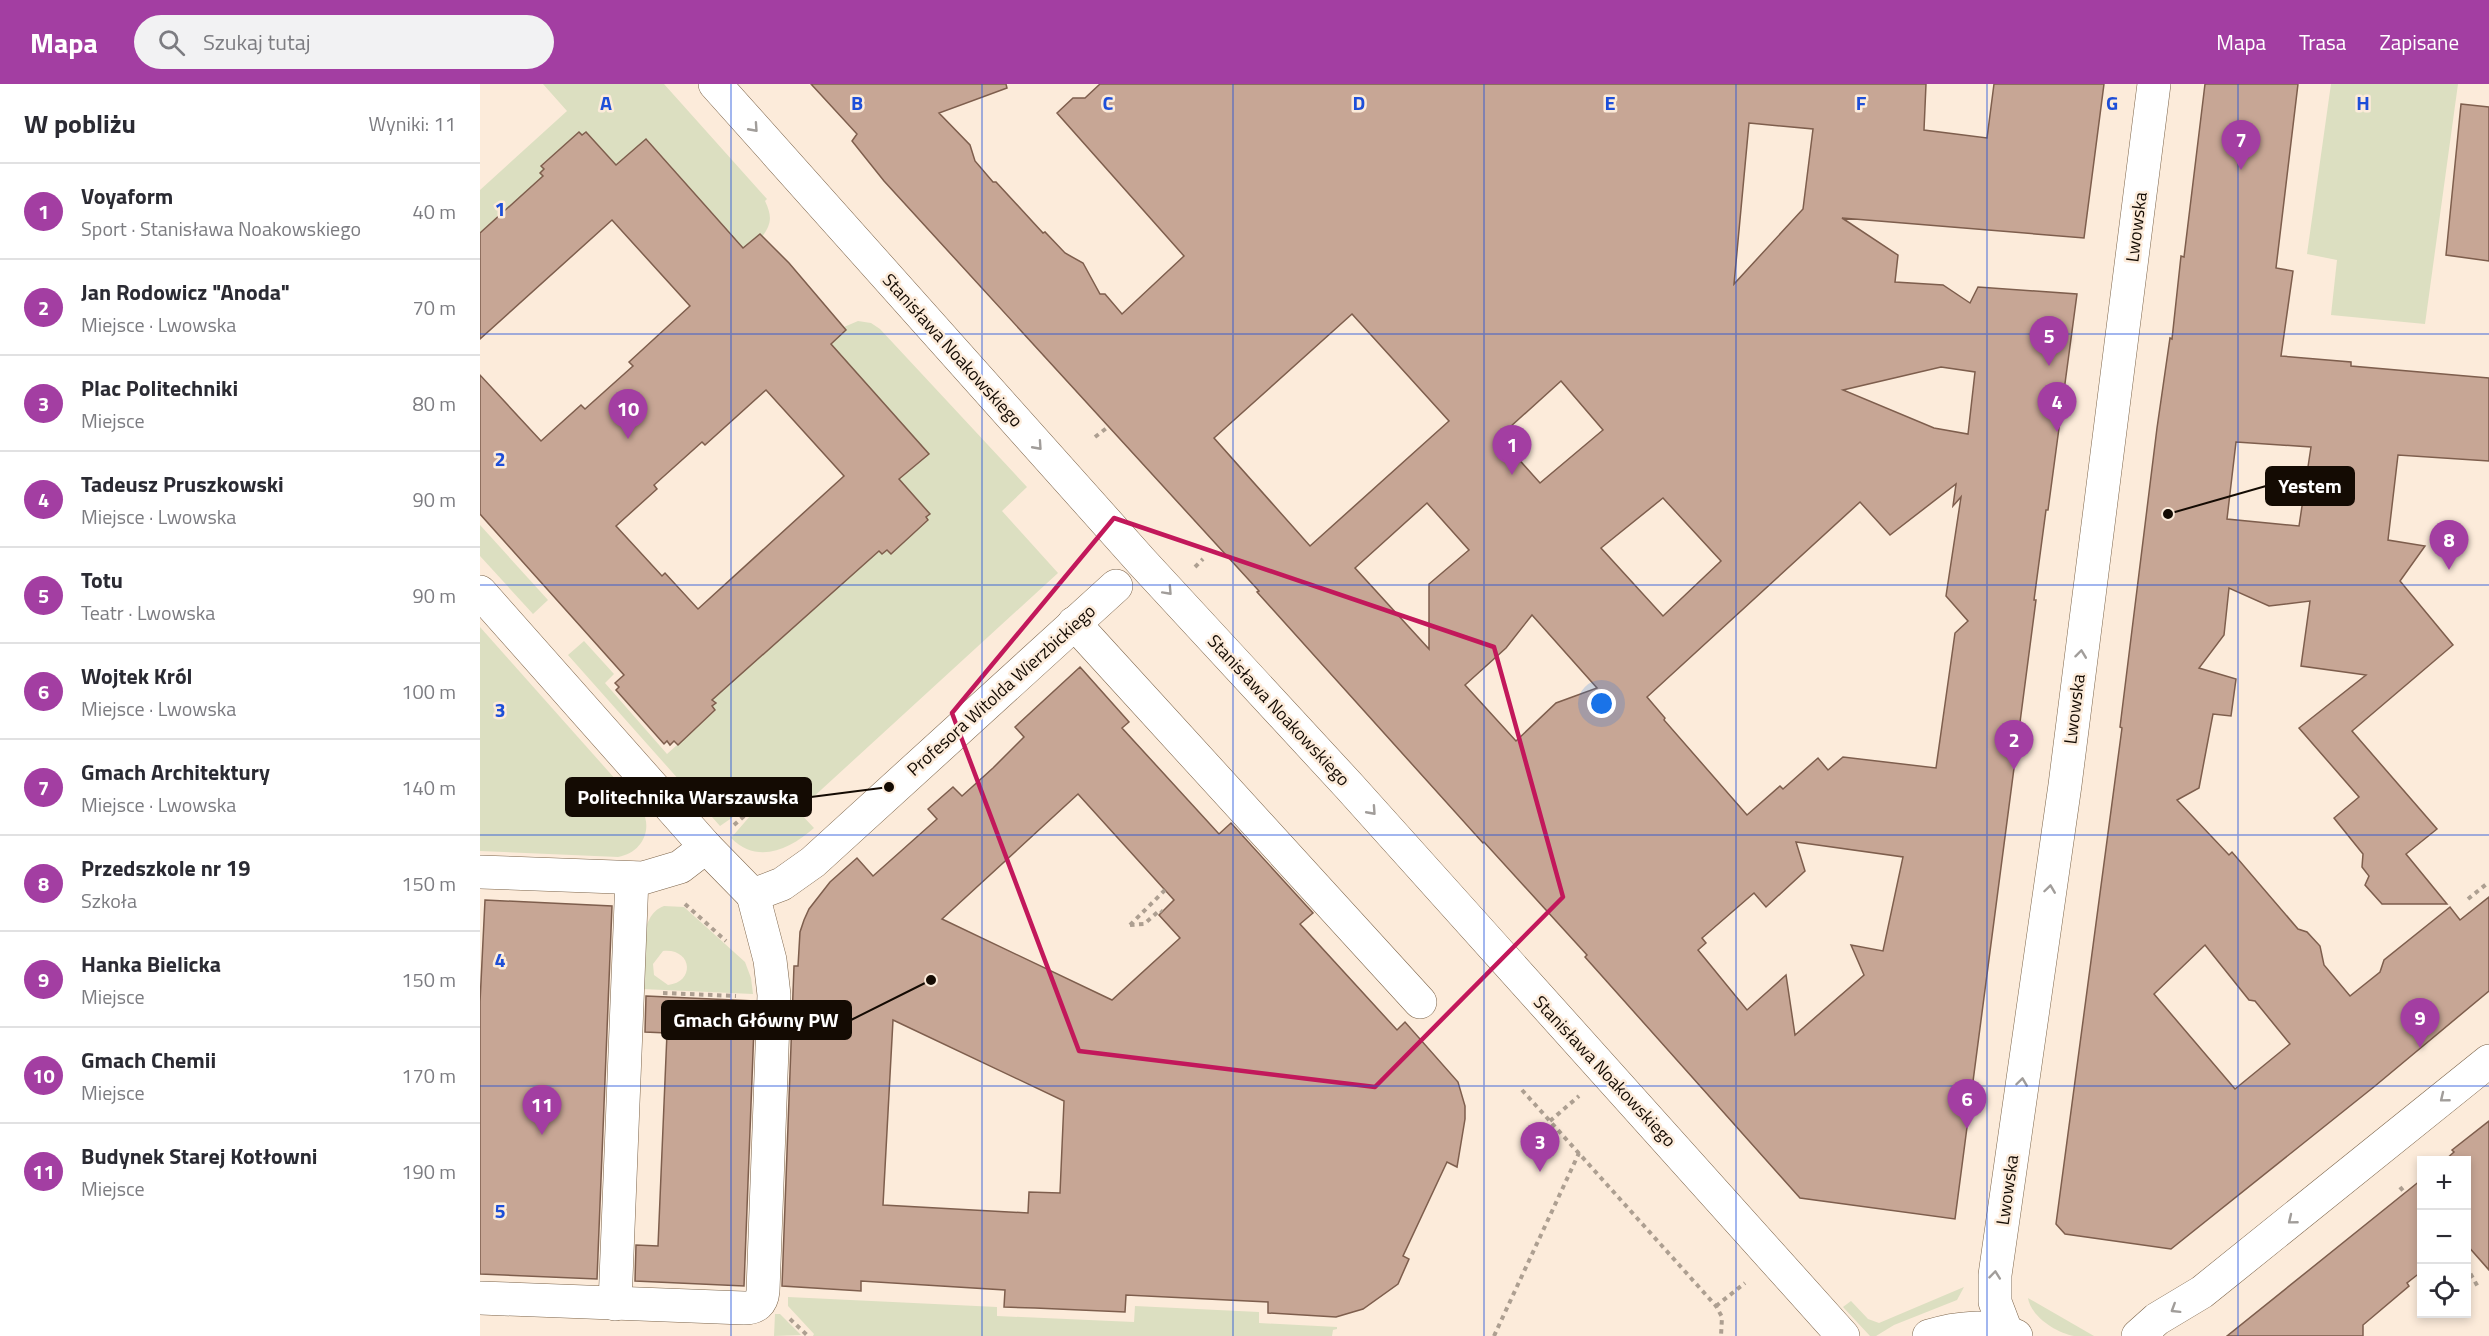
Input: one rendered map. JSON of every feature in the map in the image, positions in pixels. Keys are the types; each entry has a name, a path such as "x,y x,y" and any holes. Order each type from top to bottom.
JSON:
{"street":[{"name":"Stanisława Noakowskiego","path":"716,84 1134,553 1349,786 1843,1336"},
{"name":"Lwowska","path":"2011,1334 1995,1302 1995,1275 2065,785 2154,84"},
{"name":"Profesora Witolda Wierzbickiego","path":"753,895 782,884 813,862 1116,586"},
{"path":"480,592 715,839 753,895 770,960 774,995 762,1300 758,1305 747,1308 480,1298"},
{"path":"1074,623 1420,1002"},
{"path":"480,872 644,878 668,873 691,860 715,839"},
{"path":"615,1304 632,878"},
{"path":"2138,1336 2157,1320 2202,1292 2489,1061"},
{"path":"1929,1336 1950,1329 2011,1334"}],"path":[{"path":"1095,437 1108,427"},
{"path":"715,839 751,810"},
{"path":"2468,899 2489,882"},
{"path":"1162,912 1160,910 1144,924 1130,925 1165,890"},
{"path":"685,903 729,944"},
{"path":"627,991 746,997"},
{"path":"1522,1090 1716,1306 1722,1317 1721,1336"},
{"path":"1550,1121 1573,1101"},
{"path":"1494,1336 1579,1154"},
{"path":"2400,1187 2405,1193"},
{"path":"2471,1275 2478,1287"},
{"path":"1716,1306 1745,1283"}],"highlighted area":[{"path":"1114,518 1494,647 1563,897 1375,1087 1079,1051 952,713"}],"green space":[{"path":"543,84 664,84 767,199 765,201 770,219 768,228 762,237 760,234 743,248 647,139 616,165 586,132 582,135 579,132 541,165 544,169 540,173 543,176 480,233 480,190 567,111"},
{"path":"2331,84 2458,84 2425,324 2331,315 2337,260 2307,254"},
{"path":"858,321 871,323 880,329 1027,487 1002,511 1058,573 798,811 814,828 784,848 774,851 752,851 731,838 757,808 752,804 720,826 568,655 584,641 614,674 605,683 667,754 715,711 712,707 715,703 712,700 879,551 882,554 887,550 891,553 928,520 926,517 929,513 899,479 929,454 831,344 846,330 844,327"},
{"path":"480,525 548,600 533,614 480,556"},
{"path":"480,627 641,808 645,816 646,832 634,851 618,857 480,851"},
{"path":"664,906 684,907 745,962 751,978 753,994 642,989 645,930 655,911","holes":["663,951 673,951 685,960 687,966 683,978 677,983 668,985 654,975 653,964"]},
{"path":"1964,1287 1957,1300 1894,1325 1876,1336 1870,1336 1843,1307 1851,1301 1868,1319 1879,1323"},
{"path":"788,1297 997,1307 997,1316 1134,1322 1135,1306 1259,1312 1259,1323 1337,1327 1337,1329 1333,1330 1332,1336 813,1336 814,1334 788,1306"},
{"path":"2028,1298 2094,1336 2074,1336 2053,1328 2034,1312"},
{"path":"775,1314 780,1314 801,1335 774,1336"}],"building":[{"path":"811,84 1006,84 1007,88 939,113 970,145 975,161 993,182 996,182 1043,233 1045,232 1065,253 1083,263 1100,294 1105,294 1122,314 1184,256 1057,113 1073,98 1085,98 1100,84 1926,84 1924,130 1987,138 1994,84 2104,84 2084,238 1842,218 1898,255 1895,282 1943,285 1970,303 1978,287 2077,294 2034,600 2036,600 1955,1219 1800,1198 1585,957 1587,955 1483,843 1257,592 1259,591 884,181 852,141 857,134","holes":["1749,123 1813,129 1803,209 1734,284","1352,314 1449,421 1310,546 1214,438","1941,367 1975,372 1968,434 1934,428 1843,390","1561,381 1603,430 1540,483 1499,437","1956,484 1953,506 1961,497 1946,596 1968,621 1955,633 1936,768 1843,757 1828,770 1818,758 1783,789 1780,786 1747,815 1664,720 1665,718 1647,697 1860,502 1890,535","1663,498 1721,561 1663,616 1601,548","1427,503 1469,550 1429,584 1429,649 1355,568","1532,615 1597,688 1556,703 1516,741 1465,685 1506,648","1796,842 1903,857 1883,951 1851,945 1864,975 1795,1035 1786,975 1747,1010 1698,950 1706,943 1702,938 1754,893 1766,907 1805,871"]},
{"path":"2205,84 2298,84 2276,268 2293,271 2281,356 2351,362 2351,366 2489,378 2489,461 2398,455 2388,540 2425,546 2400,581 2453,645 2352,731 2437,829 2406,854 2447,904 2382,904 2365,885 2369,876 2362,867 2363,854 2334,818 2359,797 2299,728 2366,675 2301,666 2310,601 2269,606 2229,588 2224,635 2199,668 2236,679 2231,716 2213,714 2199,788 2177,800 2229,855 2232,852 2298,929 2307,932 2320,946 2324,965 2350,996 2380,972 2384,960 2450,907 2460,920 2489,897 2489,991 2375,1086 2171,1249 2065,1234 2056,1224 2122,728 2120,727 2157,428 2170,338 2172,339 2181,256 2184,257","holes":["2236,442 2311,447 2299,526 2227,519","2205,945 2249,1000 2255,1001 2290,1044 2235,1089 2154,994"]},
{"path":"2461,104 2489,107 2489,261 2446,255"},
{"path":"579,132 582,135 586,132 616,165 646,139 743,248 760,234 789,263 846,330 831,344 929,454 899,479 930,514 926,517 928,520 891,554 887,550 882,554 879,551 712,700 716,703 712,706 715,710 678,745 674,741 670,745 667,741 664,744 616,690 619,687 615,683 624,675 480,514 480,375 541,441 581,405 585,409 633,366 629,362 690,306 612,220 480,339 480,233 543,176 540,173 544,169 541,166","holes":["766,390 844,476 698,609 665,573 662,576 616,526 657,489 654,485 702,442 705,445"]},
{"path":"1080,667 1129,722 1122,728 1219,834 1231,823 1313,913 1300,924 1397,1030 1405,1022 1458,1082 1465,1106 1465,1119 1457,1167 1447,1162 1403,1256 1409,1259 1398,1284 1363,1309 1336,1317 1268,1313 1268,1302 1126,1295 1125,1312 1004,1307 1005,1290 861,1281 861,1291 782,1286 794,966 798,966 800,932 804,920 809,909 830,882 857,858 873,876 937,819 928,809 953,787 962,796 993,768 1024,737 1015,727","holes":["1078,794 1174,900 1159,915 1180,938 1112,1000 942,919","893,1020 1064,1101 1060,1193 1029,1192 1028,1213 883,1205"]},
{"path":"485,900 612,906 597,1279 480,1274 480,1002"},
{"path":"646,996 755,1001 744,1286 635,1281 636,1245 658,1246 667,1033 645,1032"},
{"path":"2489,1121 2489,1270 2471,1250 2471,1156 2450,1156 2454,1152 2452,1150"},
{"path":"2417,1183 2417,1275 2407,1283 2409,1286 2363,1325 2363,1336 2227,1336"}],"place":[{"name":"Gmach Architektury","path":"2241,170"},
{"name":"Totu","path":"2049,366"},
{"name":"Tadeusz Pruszkowski","path":"2057,432"},
{"name":"Gmach Chemii","path":"628,439"},
{"name":"Voyaform","path":"1512,475"},
{"name":"Yestem","path":"2168,514"},
{"name":"Przedszkole nr 19","path":"2449,570"},
{"name":"Jan Rodowicz \"Anoda\"","path":"2014,770"},
{"name":"Politechnika Warszawska","path":"889,787"},
{"name":"Gmach Główny PW","path":"931,980"},
{"name":"Hanka Bielicka","path":"2420,1048"},
{"name":"Wojtek Król","path":"1967,1129"},
{"name":"Budynek Starej Kotłowni","path":"542,1135"},
{"name":"Plac Politechniki","path":"1540,1172"}]}
